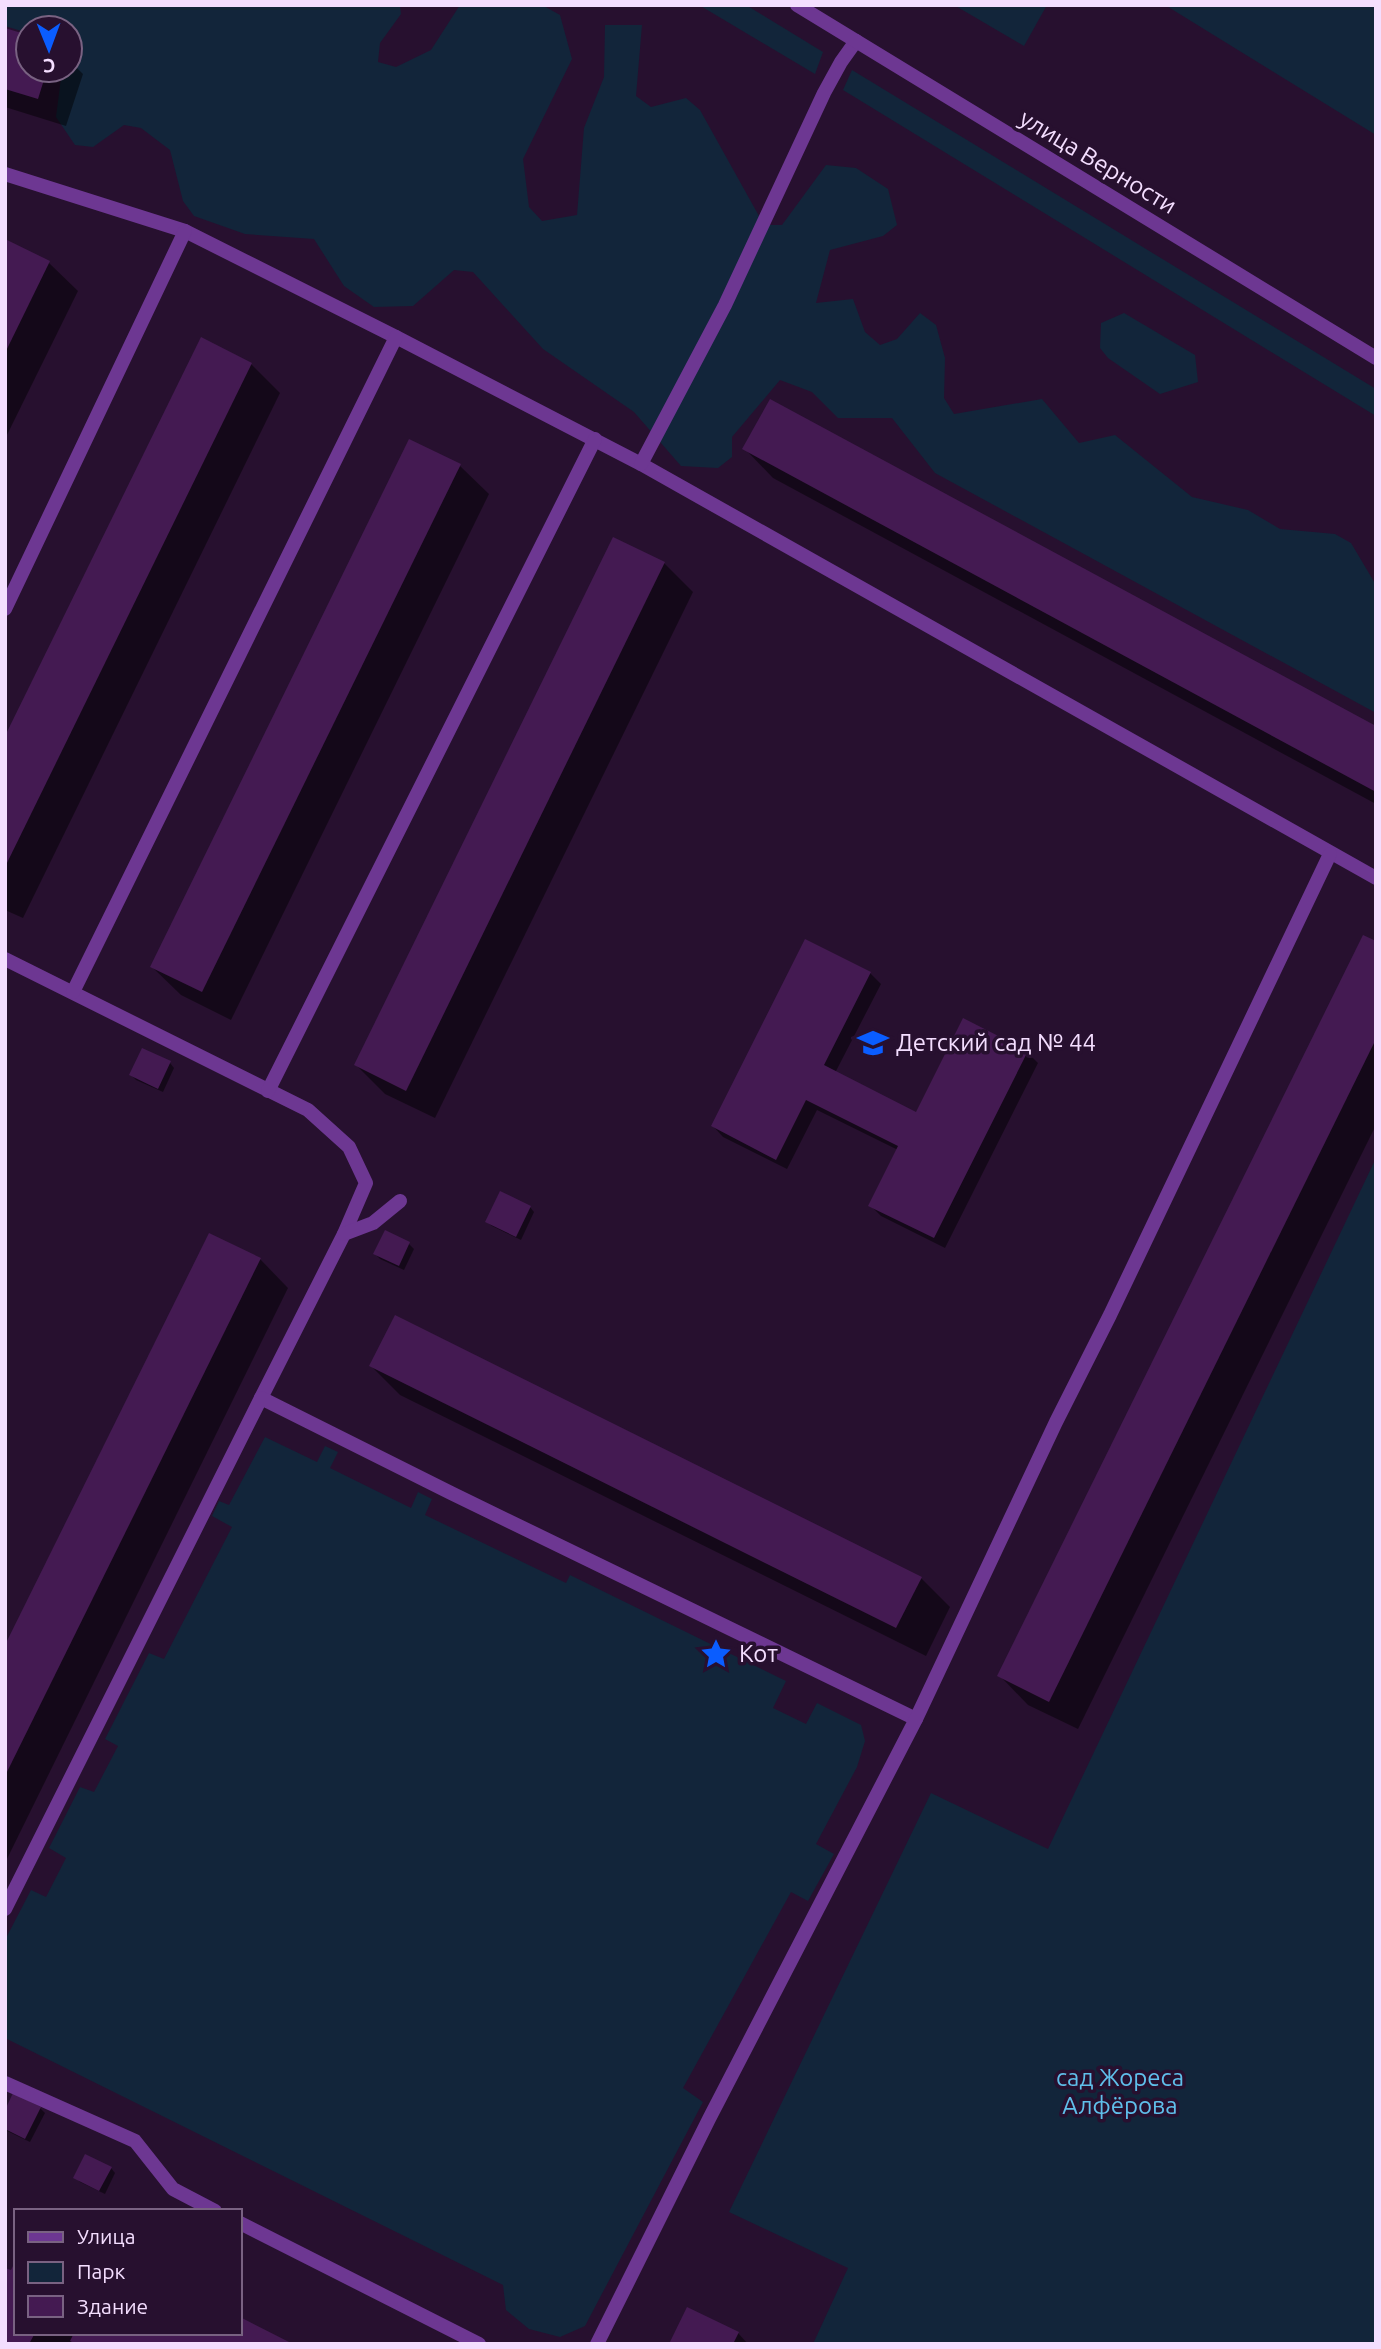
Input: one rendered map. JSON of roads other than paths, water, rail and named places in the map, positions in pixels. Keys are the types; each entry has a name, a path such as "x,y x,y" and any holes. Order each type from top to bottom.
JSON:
{"street":[{"name":"улица Верности","path":"797,5 1376,358"},
{"path":"641,464 725,305 824,93 856,41"},
{"path":"5,174 185,231 595,439 1376,878"},
{"path":"5,609 185,231"},
{"path":"73,992 396,337"},
{"path":"268,1090 595,439"},
{"path":"597,2344 709,2119 916,1719 1330,854"},
{"path":"5,958 308,1110 349,1147 366,1183 344,1234 5,1909"},
{"path":"344,1234 373,1223 400,1201"},
{"path":"261,1398 916,1719"},
{"path":"5,2084 135,2141 173,2189 211,2209"},
{"path":"242,2224 479,2344"}],"place":[{"name":"Детский сад № 44","path":"873,1043"},
{"name":"Кот","path":"716,1654"}],"park label":[{"name":"сад Жореса Алфёрова","path":"1120,2092"}]}
